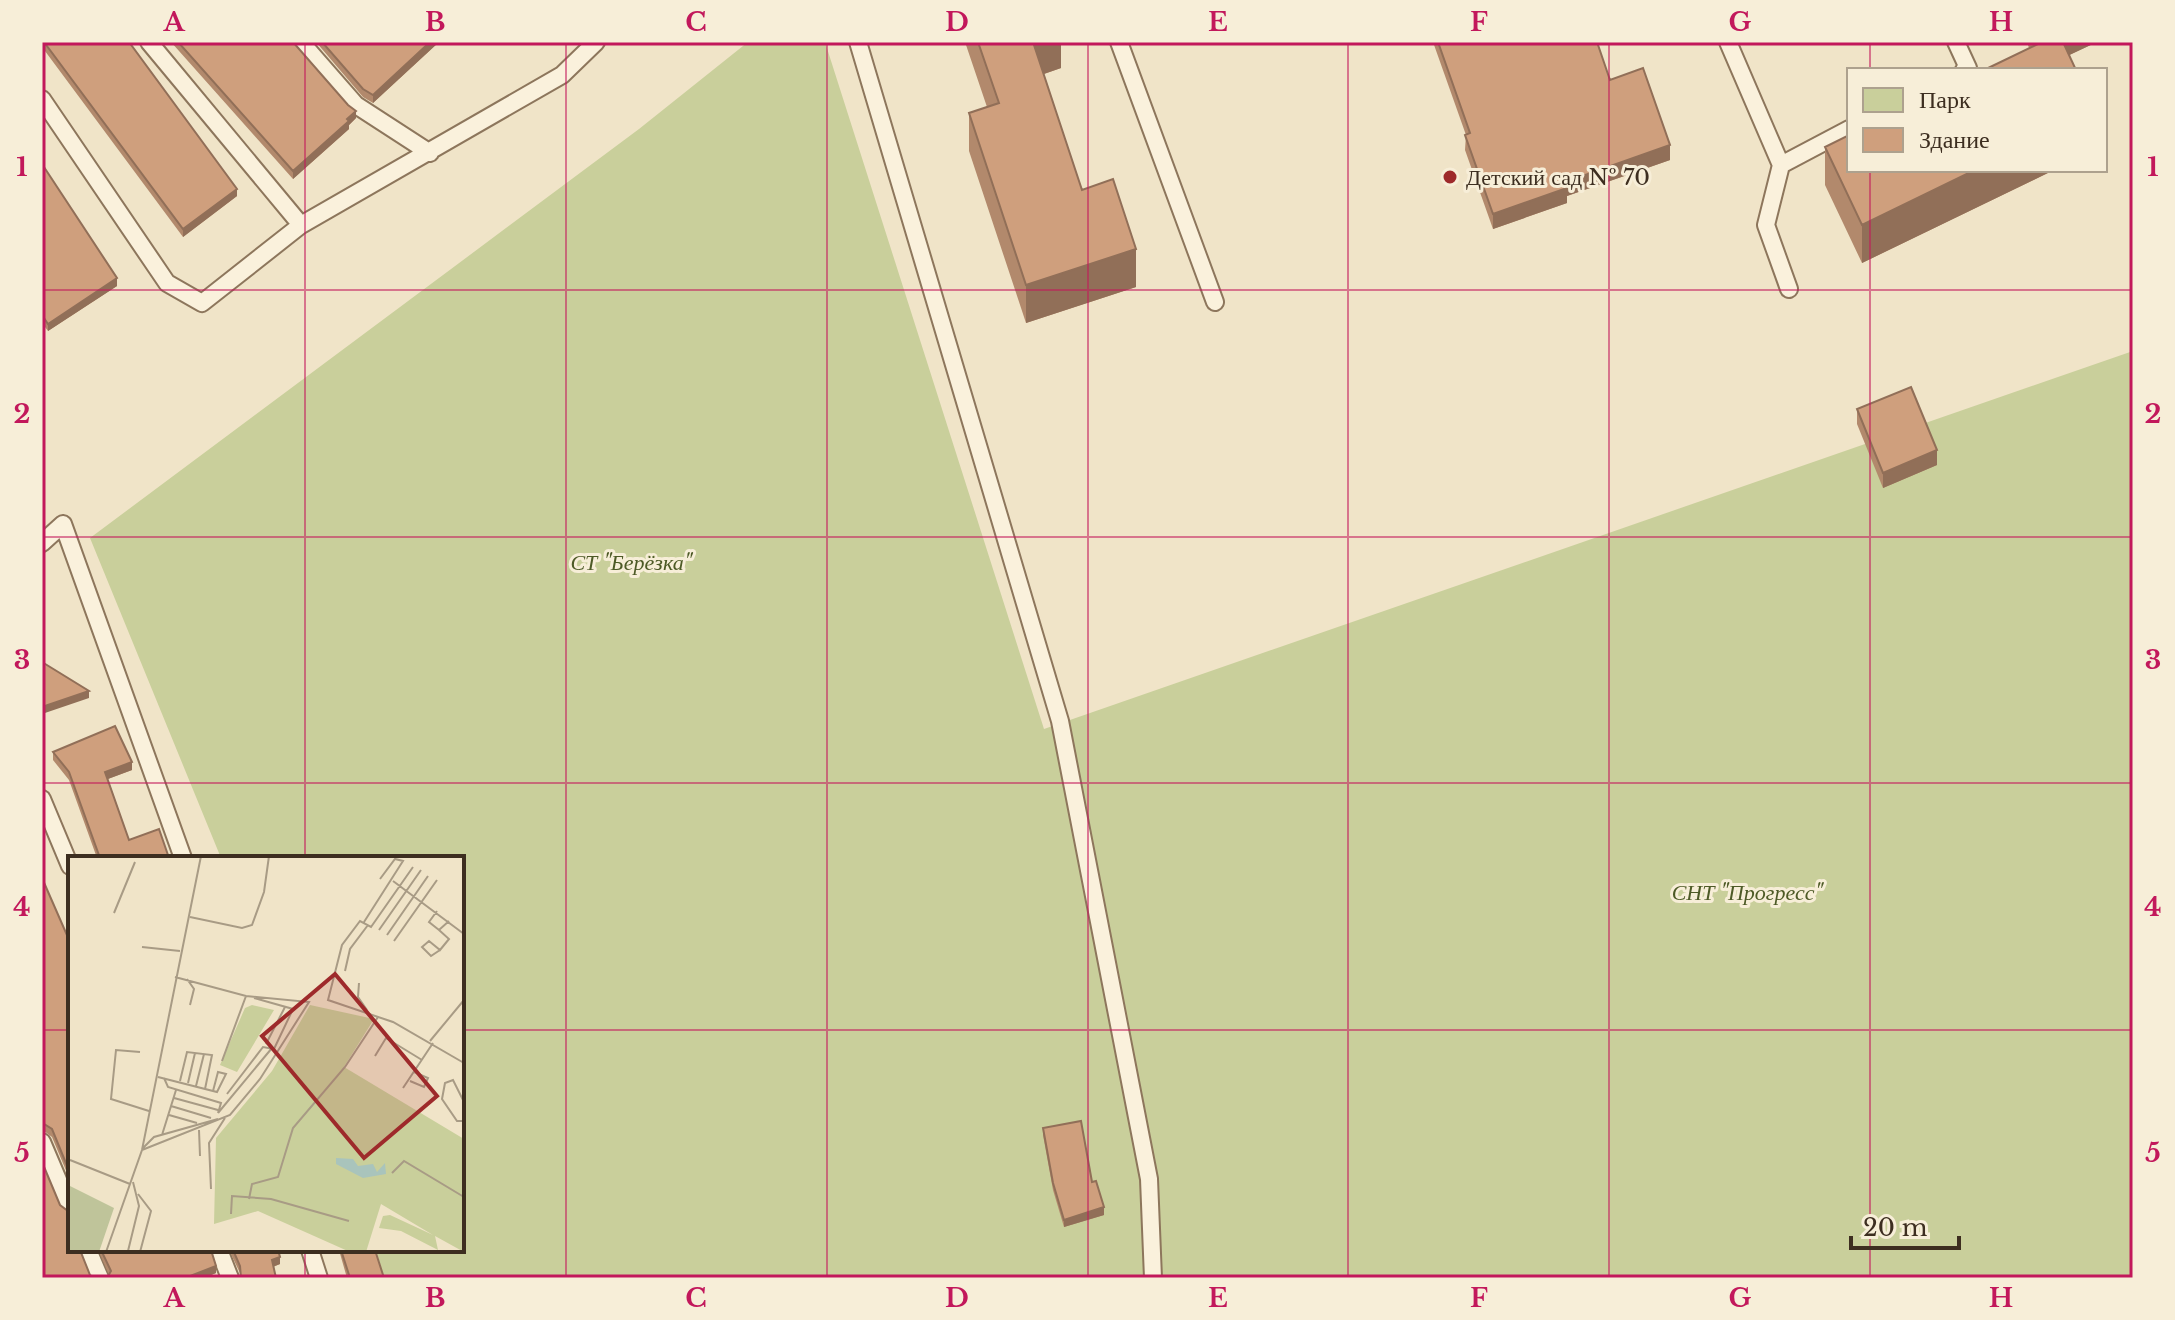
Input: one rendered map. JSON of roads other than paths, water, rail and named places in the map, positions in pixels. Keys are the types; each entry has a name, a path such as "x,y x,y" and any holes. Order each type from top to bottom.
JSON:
{"lane":[{"path":"149,42 301,225"},
{"path":"301,42 356,105 430,153"},
{"path":"42,99 167,283 202,303 301,225 562,75 596,42"},
{"path":"858,42 1060,721 1149,1179 1153,1278"},
{"path":"1119,42 1215,302"},
{"path":"1728,42 1781,165 1766,225 1789,289"},
{"path":"1956,42 1968,68"},
{"path":"1781,165 1847,130"},
{"path":"42,543 63,524 182,856"},
{"path":"42,799 68,861"},
{"path":"42,1142 68,1203"},
{"path":"89,1252 100,1278"},
{"path":"220,1252 230,1278"},
{"path":"310,1252 314,1277"}],"place":[{"name":"Детский сад № 70","path":"1450,177"}],"park label":[{"name":"СТ \"Берёзка\"","path":"631,562"},
{"name":"СНТ \"Прогресс\"","path":"1747,892"}]}
